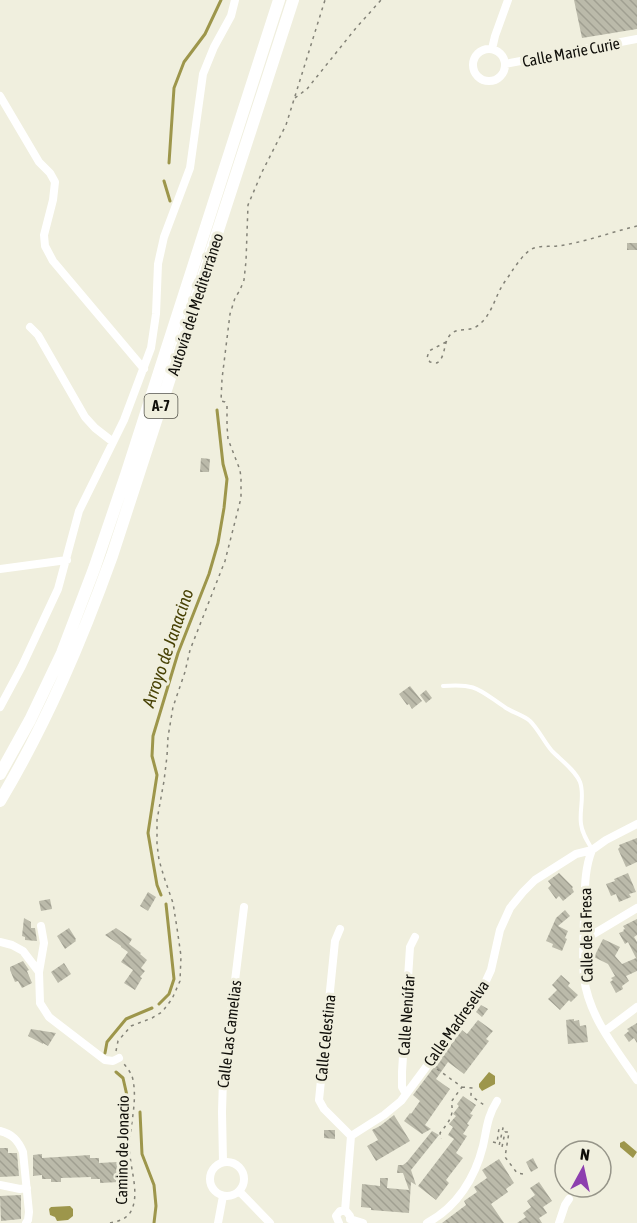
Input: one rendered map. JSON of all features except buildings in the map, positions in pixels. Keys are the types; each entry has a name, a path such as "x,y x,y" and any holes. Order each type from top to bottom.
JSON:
{"highway":[{"name":"Autovía del Mediterráneo","path":"0,774 30,720 62,653 94,569 279,0"},
{"name":"Autovía del Mediterráneo","path":"0,801 22,763 66,674 88,622 112,556 293,0"}],"street":[{"path":"0,707 58,589 79,511 124,420 151,348 156,314 158,264 164,237 190,168 203,74 214,47 231,16 235,0"},
{"path":"492,50 508,0"},
{"name":"Calle Marie Curie","path":"505,64 637,39"},
{"path":"484,50 492,50 503,57 505,64 501,74 494,80 486,80 478,76 473,63 476,55 484,50"},
{"path":"0,96 39,162 55,182 44,235 45,246 53,261 144,369"},
{"path":"30,327 38,335 85,417 113,442"},
{"path":"0,569 67,560"},
{"name":"Calle Madreselva","path":"351,1136 391,1110 406,1094 485,987 500,930 516,900 528,886 576,854 592,849 637,824"},
{"name":"Calle de la Fresa","path":"592,849 585,875 584,969 586,989 593,1010 605,1032 637,1080"},
{"name":"Calle Las Camelias","path":"223,1162 223,1079 244,907"},
{"path":"584,938 637,908"},
{"path":"41,926 44,943 39,972 39,998 42,1007 49,1017 102,1058 109,1061 118,1058"},
{"name":"Calle Celestina","path":"340,929 334,941 319,1100 324,1109 351,1136"},
{"name":"Calle Nenúfar","path":"406,1094 402,1087 402,1072 410,947 415,937"},
{"path":"0,942 23,951 39,972"},
{"path":"605,1032 637,1007"},
{"path":"427,1223 446,1210 468,1184 479,1160 491,1110 497,1101"},
{"path":"0,1131 14,1137 20,1144 29,1212 26,1223"},
{"path":"351,1136 345,1211 349,1214 349,1221 363,1223"},
{"path":"223,1162 235,1163 244,1176 244,1182 239,1191 230,1196 223,1196 213,1190 209,1178 213,1168 223,1162"},
{"path":"0,1185 27,1188"},
{"path":"239,1191 270,1223"},
{"path":"218,1223 223,1196"},
{"path":"559,1223 569,1199"},
{"path":"339,1223 336,1216 340,1211 345,1211"}],"lane":[{"path":"443,686 463,685 477,688 505,708 525,717 532,723 544,741 579,780 582,789 580,825 592,849"}],"path":[{"path":"118,1058 115,1052 118,1041 131,1026 162,1012 172,999 180,981 181,956 177,928 173,903 159,860 157,820 165,775 171,717 190,650 225,561 241,498 240,470 227,433 227,406 221,401 230,314 244,280 248,205 286,125 325,0"},
{"path":"294,98 307,89 381,0"},
{"path":"446,342 429,351 427,358 430,362 441,360 446,342 455,331 473,329 484,320 501,287 531,250 537,247 563,245 637,226"},
{"name":"Camino de Jonacio","path":"110,1223 125,1218 131,1213 135,1192 130,1153 134,1095 132,1078 126,1066 118,1058"},
{"path":"429,1063 462,1087 472,1088 471,1096 491,1110"},
{"path":"441,1139 440,1133 449,1121 452,1112 451,1102 462,1087"},
{"path":"487,1125 496,1126 493,1142 496,1143 499,1128 503,1128 500,1146 502,1147 505,1132 509,1132 505,1156 517,1173 523,1174"}],"shaded area":[{"path":"489,1072 495,1076 495,1084 482,1091 479,1084"},
{"path":"624,1141 637,1152 633,1158 620,1147 620,1143"},
{"path":"70,1206 73,1209 73,1216 68,1220 57,1221 50,1215 51,1207"}],"waterway":[{"name":"Arroyo de Janacino","path":"169,163 174,88 184,62 205,34 221,0"},
{"name":"Arroyo de Janacino","path":"164,181 170,201"},
{"name":"Arroyo de Janacino","path":"161,895 157,885 148,833 157,775 152,756 153,736 178,653 209,574 218,543 227,479 223,464 217,410"},
{"name":"Arroyo de Janacino","path":"159,1004 169,994 174,979 166,904"},
{"name":"Arroyo de Janacino","path":"105,1053 107,1042 126,1019 152,1008"},
{"name":"Arroyo de Janacino","path":"116,1072 123,1078 128,1100"},
{"name":"Arroyo de Janacino","path":"140,1112 142,1154 154,1185 156,1206 154,1223"}]}
